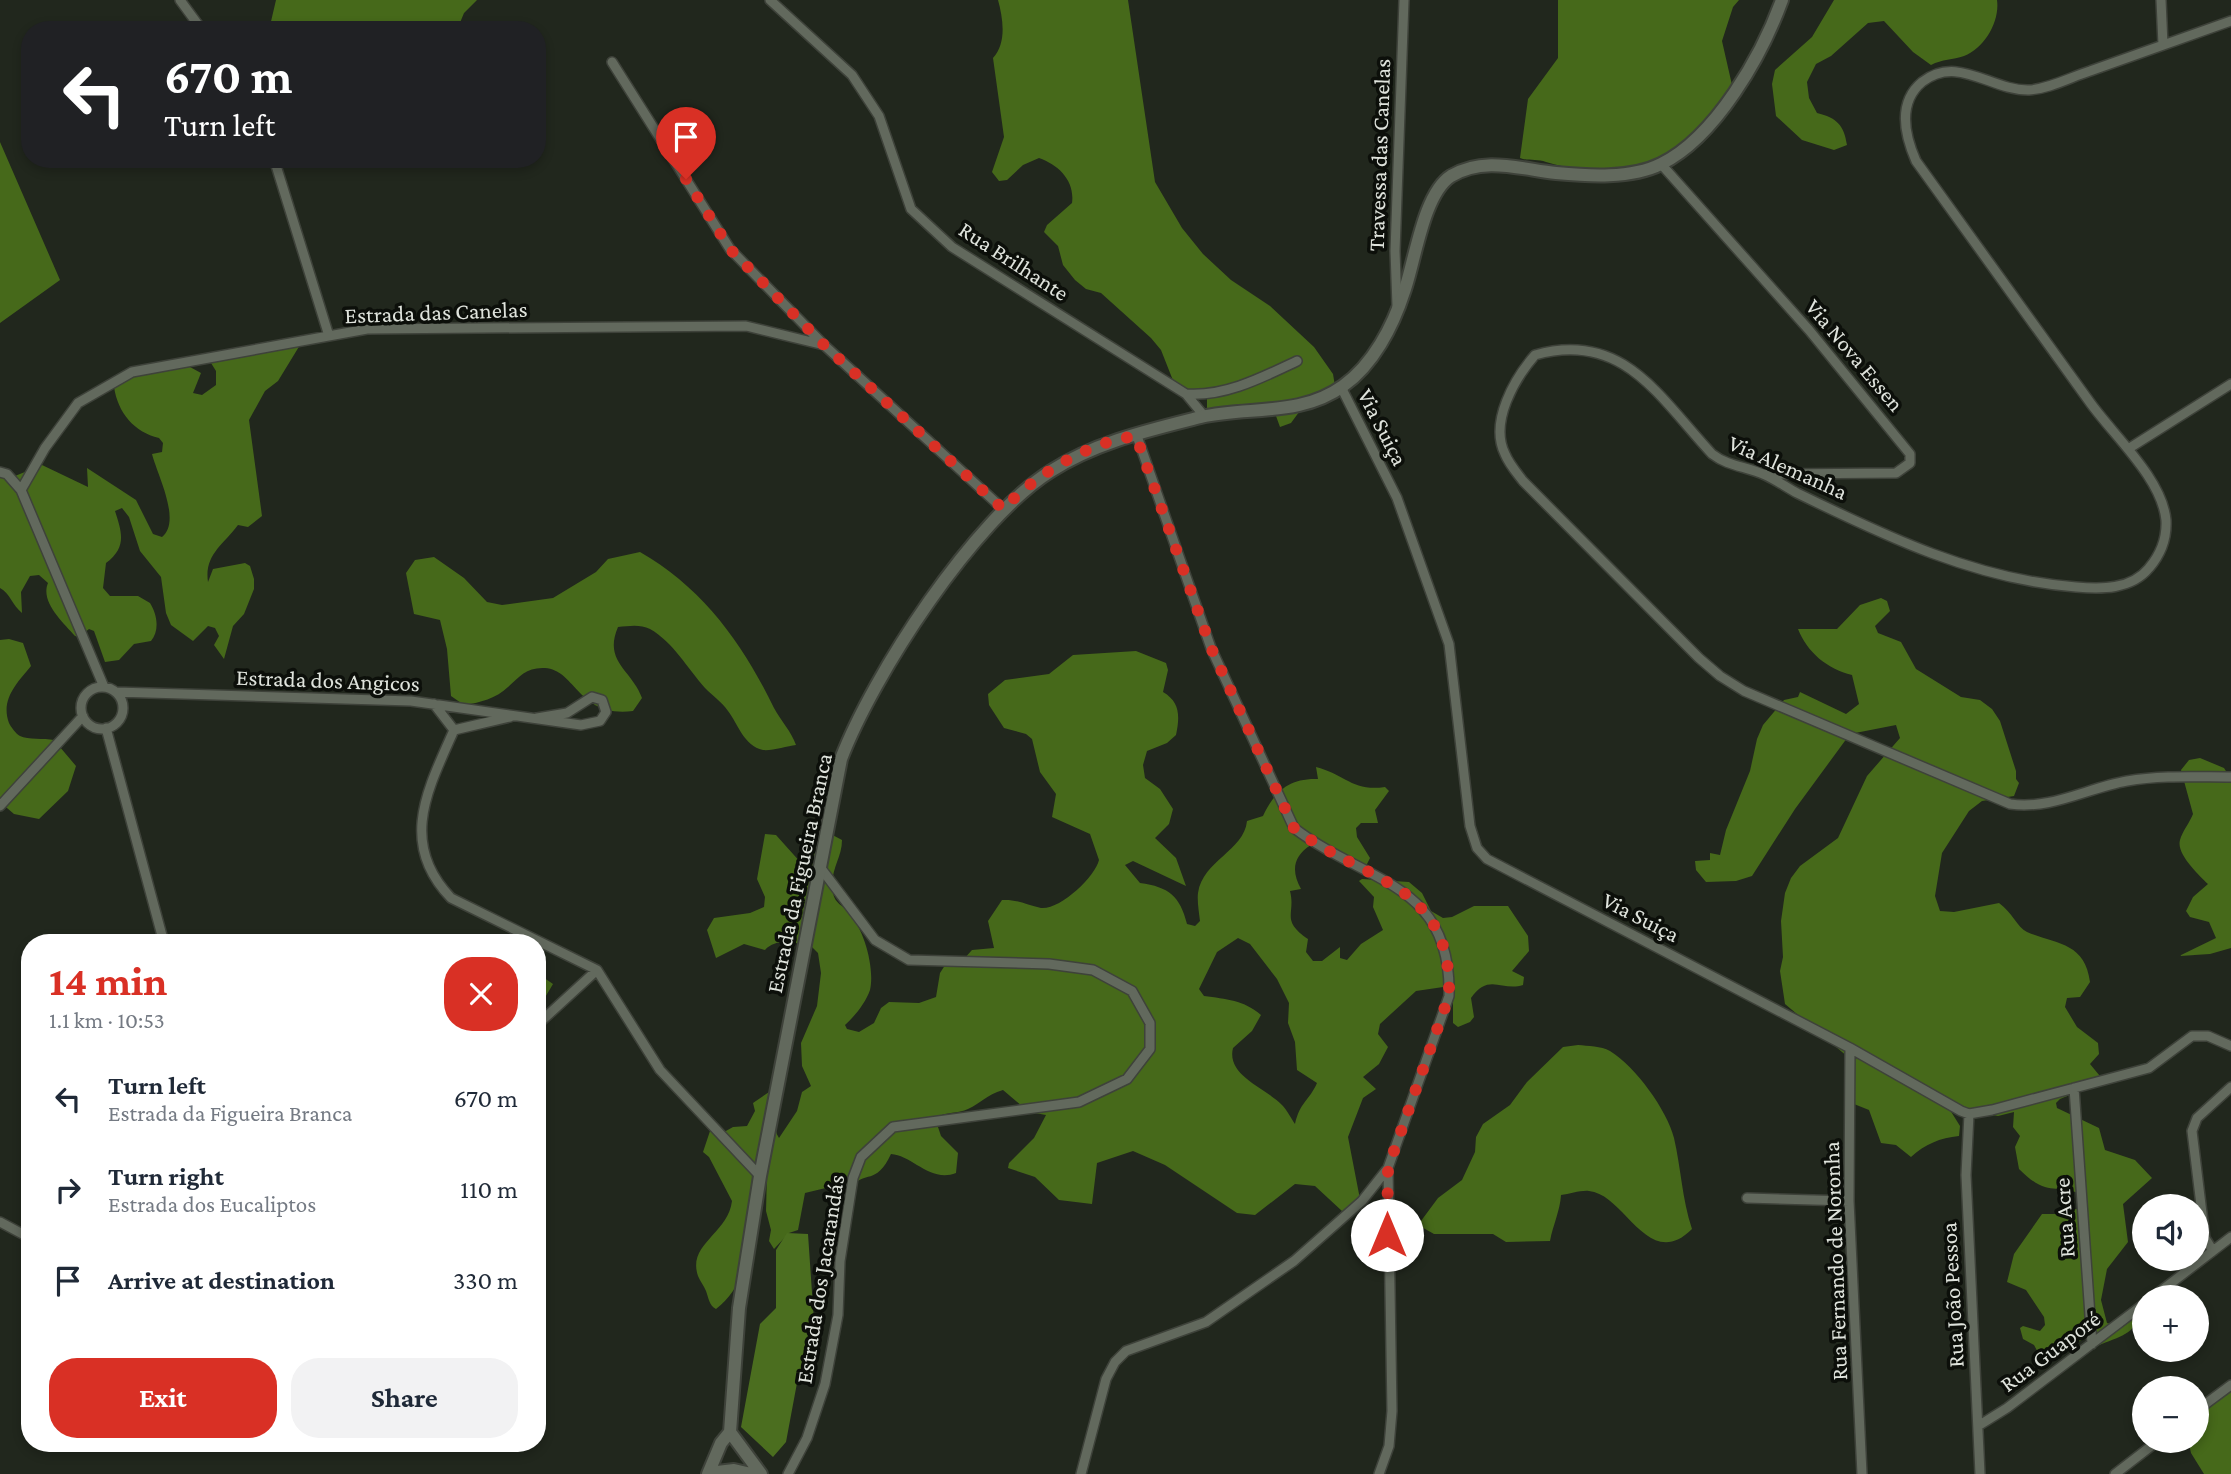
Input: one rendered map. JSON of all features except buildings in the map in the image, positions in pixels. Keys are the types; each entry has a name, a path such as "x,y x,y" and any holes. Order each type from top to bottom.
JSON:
{"main road":[{"name":"Estrada da Figueira Branca","path":"708,1474 721,1443 730,1432 739,1308 760,1176 835,786 851,734 905,640 973,544 1003,509 1027,487 1071,459 1120,438 1205,416 1283,410 1312,401 1341,387 1372,356 1397,312 1431,206 1440,188 1452,176 1469,168 1490,164 1595,175 1641,171 1661,164 1695,138 1742,81 1758,56 1782,0"},
{"path":"730,1432 761,1474"},
{"path":"708,1474 734,1471 751,1474"}],"street":[{"path":"180,0 195,21"},
{"name":"Rua Brilhante","path":"770,0 852,75 879,116 912,209 952,247 1186,394 1205,416"},
{"name":"Travessa das Canelas","path":"1397,312 1395,251 1404,0"},
{"path":"2161,0 2164,45"},
{"name":"Via Alemanha","path":"2231,21 2031,90 1992,83 1968,71 1942,72 1922,83 1912,96 1905,115 1905,136 1916,161 2092,405 2128,449 2159,499 2166,519 2165,540 2156,560 2143,576 2124,585 2096,589 2044,585 1973,569 1903,541 1763,474 1732,466 1712,454 1647,384 1624,363 1603,352 1576,349 1535,355 1519,373 1503,415 1500,435 1504,453 1523,481 1699,658 1744,691 2010,804 2029,807 2060,801 2089,789 2166,776 2231,777"},
{"path":"612,62 730,249 824,345 1003,509"},
{"name":"Via Nova Essen","path":"1661,164 1809,330 1910,454 1906,468 1896,472 1763,474"},
{"path":"277,168 329,336"},
{"name":"Estrada das Canelas","path":"21,489 78,403 132,372 367,329 746,326 824,345"},
{"path":"1186,394 1203,395 1246,384 1297,361"},
{"path":"2128,449 2231,384"},
{"name":"Via Suiça","path":"1341,387 1397,498 1448,644 1470,826 1482,855 1850,1048 1969,1114"},
{"path":"1081,1474 1106,1379 1115,1362 1126,1352 1206,1322 1294,1261 1362,1201 1388,1168 1449,996 1450,968 1444,941 1427,911 1411,896 1315,844 1294,828 1211,648 1136,436"},
{"path":"0,472 6,474 21,489 104,687 116,692 122,704 121,717 106,729"},
{"path":"0,806 83,716 86,696 104,687"},
{"name":"Estrada dos Angicos","path":"116,692 435,704 581,725 600,721 606,712 606,706 603,700 592,697 567,713 537,718"},
{"path":"435,704 454,730"},
{"path":"83,716 92,726 106,729"},
{"path":"454,730 517,716"},
{"path":"106,729 162,934"},
{"path":"454,730 426,794 421,832 428,868 451,898 524,934"},
{"name":"Estrada dos Jacarandás","path":"789,1474 807,1438 825,1384 838,1315 842,1249 853,1178 861,1157 893,1127 1079,1102 1127,1079 1150,1049 1150,1023 1132,991 1093,970 1049,964 909,960 876,940 820,867"},
{"path":"546,945 597,970 660,1070 760,1176"},
{"path":"546,1018 597,970"},
{"path":"1969,1114 2149,1068 2175,1046 2192,1036 2208,1036 2231,1046"},
{"name":"Rua Fernando de Noronha","path":"1850,1048 1849,1201 1862,1474"},
{"path":"2213,1251 2205,1238 2192,1131 2197,1118 2231,1087"},
{"name":"Rua Acre","path":"2074,1088 2092,1344"},
{"name":"Rua João Pessoa","path":"1969,1114 1966,1175 1980,1474"},
{"path":"1379,1474 1389,1446 1392,1410 1388,1168"},
{"path":"1747,1198 1849,1201"},
{"path":"0,1222 21,1233"},
{"path":"2169,1285 2231,1237"},
{"name":"Rua Guaporé","path":"1978,1426 2132,1313"},
{"path":"2209,1401 2231,1385"},
{"path":"2115,1474 2142,1453"}],"shaded area":[{"path":"276,0 477,0 464,13 461,21 271,21"},
{"path":"998,0 1128,0 1155,182 1182,228 1203,254 1231,280 1270,306 1314,347 1333,374 1335,386 1302,408 1291,423 1280,427 1276,416 1267,412 1207,411 1207,397 1185,391 1174,383 1161,350 1151,338 1101,293 1086,289 1075,280 1063,265 1058,246 1044,232 1047,225 1072,203 1071,188 1064,175 1039,158 1023,165 1007,180 999,181 992,172 1004,137 993,58 1002,38"},
{"path":"1558,0 1739,0 1733,7 1722,41 1732,85 1696,136 1677,153 1656,164 1632,171 1607,173 1520,158 1528,99 1558,58"},
{"path":"1834,0 1997,0 1997,8 1993,25 1984,40 1972,52 1960,57 1931,65 1913,52 1884,21 1868,23 1831,56 1816,64 1807,82 1809,98 1817,113 1838,123 1846,138 1847,145 1834,150 1802,140 1776,116 1772,84 1775,70 1812,37"},
{"path":"0,142 60,280 0,323"},
{"path":"292,337 297,338 300,345 278,381 265,391 249,420 262,516 248,527 238,525 216,551 209,565 208,582 213,569 245,563 250,566 254,579 254,589 244,614 233,626 224,659 214,645 219,636 215,628 208,626 193,641 171,625 166,613 161,577 140,551 129,517 122,508 115,511 121,533 120,545 106,563 103,588 110,596 138,596 150,603 156,622 156,632 151,641 134,644 119,660 105,662 94,631 89,629 79,637 75,636 59,618 47,597 48,583 39,575 30,576 21,592 22,613 0,588 0,470 15,476 42,465 88,487 87,468 136,500 153,534 162,537 168,530 169,509 152,454 162,452 163,443 129,420 119,405 114,387 129,375 190,367 201,373 193,393 202,395 216,385 216,371 211,363 213,359"},
{"path":"640,552 683,583 719,620 749,662 796,745 767,750 756,748 742,734 726,708 705,688 673,648 658,634 642,626 618,627 614,639 616,657 642,698 633,711 600,708 564,677 545,668 529,671 504,691 482,701 464,705 451,696 447,649 440,620 414,614 406,573 415,560 434,557 464,578 487,602 502,605 553,598 596,572 608,559"},
{"path":"1881,598 1887,601 1890,611 1875,626 1878,633 1901,642 1916,669 1961,697 1980,700 1992,709 2000,721 2016,771 2019,783 2014,796 1982,801 1969,811 1942,853 1935,896 1940,911 1954,912 1999,903 2023,930 2068,946 2082,959 2087,969 2090,982 2080,997 2067,998 2065,1007 2077,1027 2098,1043 2099,1054 2090,1064 2104,1081 2060,1099 2056,1103 2057,1108 2099,1128 2105,1150 2135,1160 2152,1178 2123,1204 2128,1242 2107,1269 2101,1300 2107,1323 2111,1324 2132,1311 2132,1329 2095,1347 2092,1347 2088,1336 2042,1360 2034,1345 2023,1339 2020,1328 2023,1326 2040,1331 2045,1325 2044,1317 2026,1290 2007,1282 2014,1254 2042,1214 2057,1214 2080,1208 2085,1196 2045,1187 2019,1169 2015,1147 2020,1136 2013,1127 2014,1112 1998,1116 1951,1107 1950,1110 1960,1126 1959,1136 1933,1142 1911,1157 1896,1145 1881,1143 1869,1110 1854,1104 1848,1057 1785,1004 1780,971 1783,957 1781,921 1785,893 1800,866 1838,838 1867,776 1900,738 1896,725 1850,734 1795,809 1752,876 1736,881 1706,882 1696,870 1695,861 1710,860 1710,853 1720,855 1726,830 1750,771 1757,739 1763,725 1784,700 1798,697 1800,692 1846,714 1859,704 1852,675 1826,664 1812,652 1798,629 1837,629 1860,605"},
{"path":"9,639 23,643 31,666 9,699 9,723 20,736 54,740 76,766 68,791 39,819 14,814 0,802 0,640"},
{"path":"1136,651 1166,663 1168,670 1163,692 1176,705 1176,735 1167,743 1147,751 1143,765 1145,778 1160,789 1173,809 1169,824 1155,838 1176,858 1186,886 1133,861 1125,865 1140,883 1159,887 1172,894 1181,906 1187,924 1195,926 1200,921 1198,893 1201,882 1207,872 1239,840 1247,821 1263,816 1284,788 1299,781 1318,779 1316,767 1356,785 1385,787 1389,791 1375,810 1378,823 1361,823 1356,828 1357,837 1370,858 1367,864 1361,866 1311,845 1297,859 1295,870 1301,889 1290,891 1291,917 1294,927 1308,939 1306,952 1313,961 1322,961 1340,947 1340,958 1347,960 1361,944 1383,930 1373,907 1374,897 1359,881 1409,882 1422,893 1431,911 1443,918 1452,917 1474,906 1508,906 1528,936 1529,951 1512,971 1524,977 1523,985 1484,986 1471,998 1474,1017 1470,1022 1458,1027 1453,1023 1453,991 1450,986 1416,991 1380,1024 1378,1034 1388,1047 1379,1064 1363,1077 1376,1089 1363,1098 1348,1137 1359,1194 1359,1202 1351,1210 1342,1211 1315,1186 1295,1184 1255,1215 1237,1213 1165,1165 1133,1151 1097,1163 1092,1204 1059,1200 1035,1177 1008,1168 1009,1163 1034,1138 1046,1115 1029,1112 1003,1090 968,1109 935,1118 941,1136 958,1153 956,1173 947,1175 930,1172 891,1154 880,1170 851,1187 834,1186 805,1193 798,1230 789,1233 774,1249 769,1241 771,1230 766,1211 767,1173 739,1281 716,1309 699,1278 696,1265 698,1255 723,1222 732,1201 709,1157 703,1152 710,1131 717,1136 733,1127 747,1126 755,1111 753,1103 775,1088 775,1127 779,1138 797,1111 802,1092 811,1086 802,1066 801,1043 817,1006 821,973 818,953 811,946 809,948 792,942 780,942 765,950 744,944 716,958 707,930 714,918 750,913 764,907 765,897 757,879 765,834 776,835 802,864 809,859 825,831 842,840 834,871 833,893 859,929 867,949 871,971 868,995 860,1009 845,1025 847,1029 859,1032 874,1023 881,1008 889,1002 919,1003 936,997 940,973 949,959 963,960 972,950 994,948 988,921 1002,900 1041,908 1058,904 1084,883 1099,860 1090,834 1052,817 1056,794 1040,772 1032,739 1026,734 1004,728 989,705 988,694 1005,680 1049,674 1073,655","holes":["1238,938 1250,944 1277,979 1289,1003 1288,1023 1295,1042 1297,1070 1317,1083 1299,1111 1295,1124 1282,1105 1241,1074 1232,1058 1233,1048 1252,1031 1261,1015 1241,1003 1204,996 1199,989 1217,952"]},
{"path":"2200,758 2224,768 2231,779 2231,948 2210,954 2179,956 2216,938 2209,922 2190,917 2186,911 2193,897 2208,884 2189,864 2180,846 2181,837 2193,814 2181,770 2189,760"},
{"path":"546,979 553,984 546,996"},
{"path":"1578,1045 1603,1048 1620,1058 1657,1102 1674,1138 1692,1229 1676,1240 1662,1242 1638,1228 1602,1195 1589,1191 1561,1195 1550,1241 1506,1242 1493,1234 1434,1234 1418,1225 1438,1198 1462,1180 1475,1152 1476,1137 1483,1124 1510,1105 1527,1082 1563,1047"},
{"path":"787,1233 808,1234 816,1351 797,1383 786,1442 773,1457 741,1427 760,1324 776,1308 776,1250"},
{"path":"2231,1392 2231,1474 2204,1474 2191,1453 2209,1453 2209,1398"}],"route":[{"path":"686,179 730,249 824,345 1003,509 1027,487 1071,459 1120,438 1136,436 1211,648 1294,828 1315,844 1411,896 1427,911 1444,941 1450,968 1449,996 1388,1168 1387,1235"}]}
